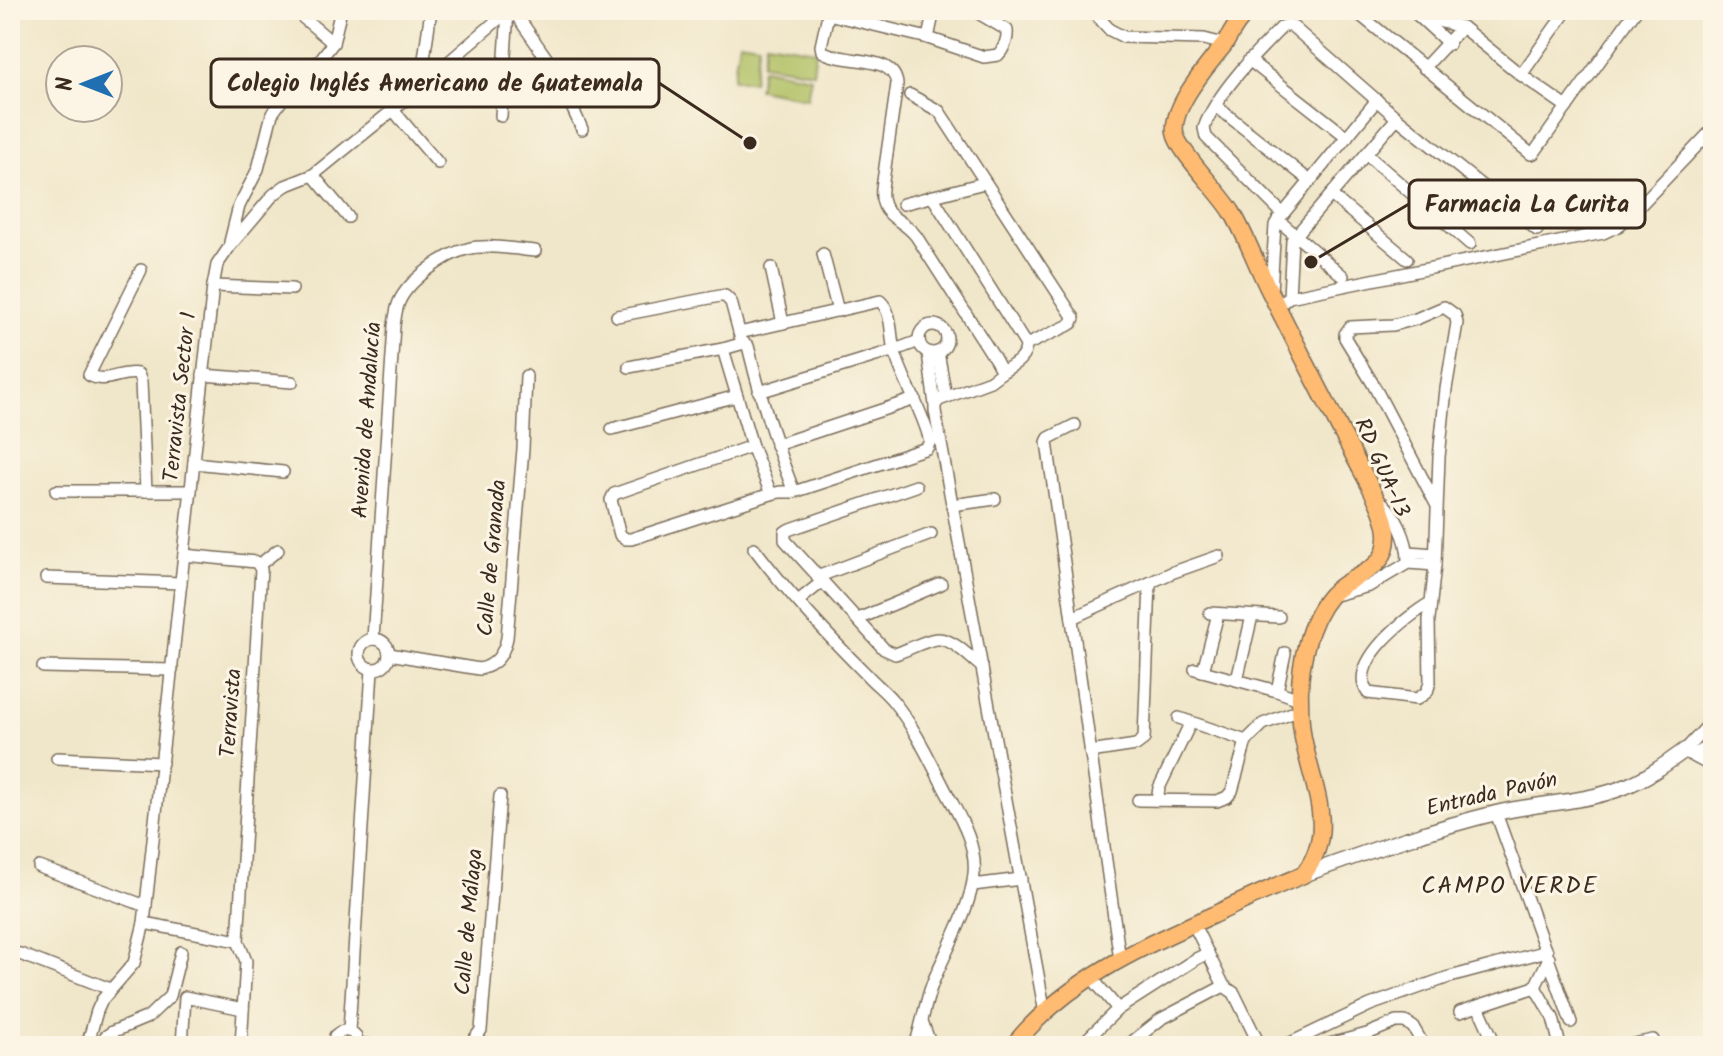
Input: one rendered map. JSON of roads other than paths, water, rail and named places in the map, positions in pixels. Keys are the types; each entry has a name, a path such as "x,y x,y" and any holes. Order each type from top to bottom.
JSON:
{"main road":[{"name":"RD GUA-13","path":"1256,10 1243,16 1203,71 1175,119 1175,135 1233,214 1279,299 1375,497 1386,526 1387,542 1381,560 1328,597"},
{"path":"1013,1046 1073,988 1091,977 1193,923 1303,875 1310,866 1317,852 1321,822 1319,801 1302,734 1301,667 1311,631 1328,597"}],"street":[{"path":"294,10 333,43"},
{"path":"230,246 239,206 258,169 272,114 286,94 313,69 333,43 341,10"},
{"path":"420,87 431,10"},
{"path":"501,116 510,10"},
{"path":"510,10 556,72 582,129"},
{"name":"Terravista Sector 1","path":"144,923 217,265 273,195 285,186 313,175 510,10"},
{"path":"928,38 934,10"},
{"path":"973,10 1007,30 1006,40 998,55 984,57 928,38 829,12 821,46 822,51 835,57 885,65 896,76 881,197 884,207 916,236 1002,372"},
{"path":"1092,10 1110,30 1124,37 1204,39 1224,44"},
{"path":"1354,10 1531,154 1636,10"},
{"path":"1521,75 1567,10"},
{"path":"1417,14 1449,44"},
{"path":"1417,14 1462,27 1521,75 1567,107"},
{"path":"1343,276 1294,238 1280,217 1206,137 1204,126 1216,106 1249,60 1282,27 1291,26 1397,118 1537,230"},
{"path":"1424,68 1462,27"},
{"path":"1249,60 1347,137"},
{"path":"910,95 939,111 1074,318 1067,326 1026,345"},
{"path":"1279,299 1275,225 1377,100"},
{"path":"1216,106 1310,181"},
{"path":"393,110 438,163"},
{"path":"1279,299 1294,238 1397,118"},
{"path":"1279,299 1603,233 1630,216 1713,129"},
{"path":"1366,154 1470,244"},
{"path":"313,175 348,217"},
{"path":"903,204 984,183"},
{"path":"1331,195 1407,259"},
{"path":"932,196 1026,345 1020,360 990,381 939,400 935,405"},
{"path":"1274,238 1294,238"},
{"name":"Avenida de Andalucía","path":"373,639 394,326 399,301 419,276 462,250 530,250"},
{"path":"823,254 838,311"},
{"path":"771,268 783,323"},
{"path":"141,270 89,375 101,380 138,374 141,382 146,491"},
{"path":"213,286 292,289"},
{"path":"617,316 725,296 731,302 740,338 748,346 759,392 794,492"},
{"path":"629,367 723,349 740,338 783,323 876,302 884,304 895,350 929,437 930,445 927,448 794,492 771,494 631,539 620,535 611,500 614,494 752,446"},
{"path":"1430,603 1376,648 1363,676 1364,688 1368,693 1417,699 1427,692 1430,682 1429,620 1435,560 1443,412 1457,323 1455,315 1444,307 1393,325 1350,327 1345,334 1437,506"},
{"path":"928,325 940,326 947,337 943,349 933,352 924,350 919,341 919,334 928,325"},
{"path":"759,392 919,341"},
{"path":"723,349 752,446 771,494"},
{"path":"933,352 946,397"},
{"path":"933,352 935,411 1045,1013"},
{"path":"203,375 292,382"},
{"name":"Calle de Granada","path":"389,654 485,669 505,650 522,462 526,376"},
{"path":"612,429 737,396"},
{"path":"776,445 915,399"},
{"path":"1075,425 1047,442 1120,960"},
{"path":"194,463 283,472"},
{"path":"916,486 785,532 785,540 884,649 898,653 937,639 947,641 982,667"},
{"path":"56,491 191,491"},
{"path":"1375,497 1388,507 1397,522 1408,557"},
{"path":"952,505 995,499"},
{"path":"798,601 820,579 931,534"},
{"path":"754,548 798,601 892,700 915,734 966,830 975,870 973,885 932,986 915,1046"},
{"path":"184,555 251,561 259,565 278,550"},
{"path":"1072,618 1171,573 1219,556"},
{"path":"1328,597 1369,586 1408,557 1435,560"},
{"name":"Terravista","path":"241,1046 246,961 238,941 259,565"},
{"path":"46,578 181,583"},
{"path":"1090,752 1136,745 1144,739 1150,583"},
{"path":"858,619 941,584"},
{"path":"1279,617 1214,613 1199,670 1277,691 1300,704"},
{"path":"1237,680 1252,616"},
{"path":"373,639 385,644 389,654 386,664 372,670 363,665 358,656 363,643 373,639"},
{"path":"1277,691 1285,653"},
{"path":"43,667 172,670"},
{"path":"349,1031 372,670"},
{"path":"1138,800 1217,801 1227,797 1232,791 1246,741 1263,724 1300,704"},
{"path":"1157,800 1185,720 1246,741"},
{"path":"1690,752 1713,720"},
{"path":"1690,752 1713,743"},
{"path":"1690,752 1713,765"},
{"name":"Entrada Pavón","path":"1303,875 1408,838 1496,813 1622,788 1690,752"},
{"path":"57,758 162,763"},
{"name":"Calle de Málaga","path":"467,1046 481,1030 500,796"},
{"path":"1496,813 1571,1022"},
{"path":"39,867 146,906"},
{"path":"973,885 1021,879"},
{"path":"87,1046 99,1006 110,989 132,968 144,923 238,941"},
{"path":"1193,923 1224,986 1234,993 1260,1046"},
{"path":"98,1046 112,1032 148,1017 170,996 181,952"},
{"path":"10,953 20,954 110,989"},
{"path":"1080,1046 1118,1009 1208,953"},
{"path":"1548,954 1538,993 1556,1027 1560,1046"},
{"path":"1284,1046 1370,1005 1446,978 1548,954"},
{"path":"1460,1012 1538,993 1555,975"},
{"path":"1091,977 1118,1009"},
{"path":"1127,1046 1161,1019 1224,986"},
{"path":"182,1046 185,997 243,1009"},
{"path":"1478,1006 1496,1046"},
{"path":"1322,1046 1367,1034 1396,1022 1405,1022 1413,1027 1424,1046"},
{"path":"923,1024 931,1046"},
{"path":"333,1046 338,1033 349,1031 356,1036 358,1045 388,1046"},
{"path":"1625,1046 1653,1040"}],"place":[{"name":"Colegio Inglés Americano de Guatemala","path":"750,143"},
{"name":"Farmacia La Curita","path":"1311,262"}],"district":[{"name":"CAMPO VERDE","path":"1510,886"}]}
